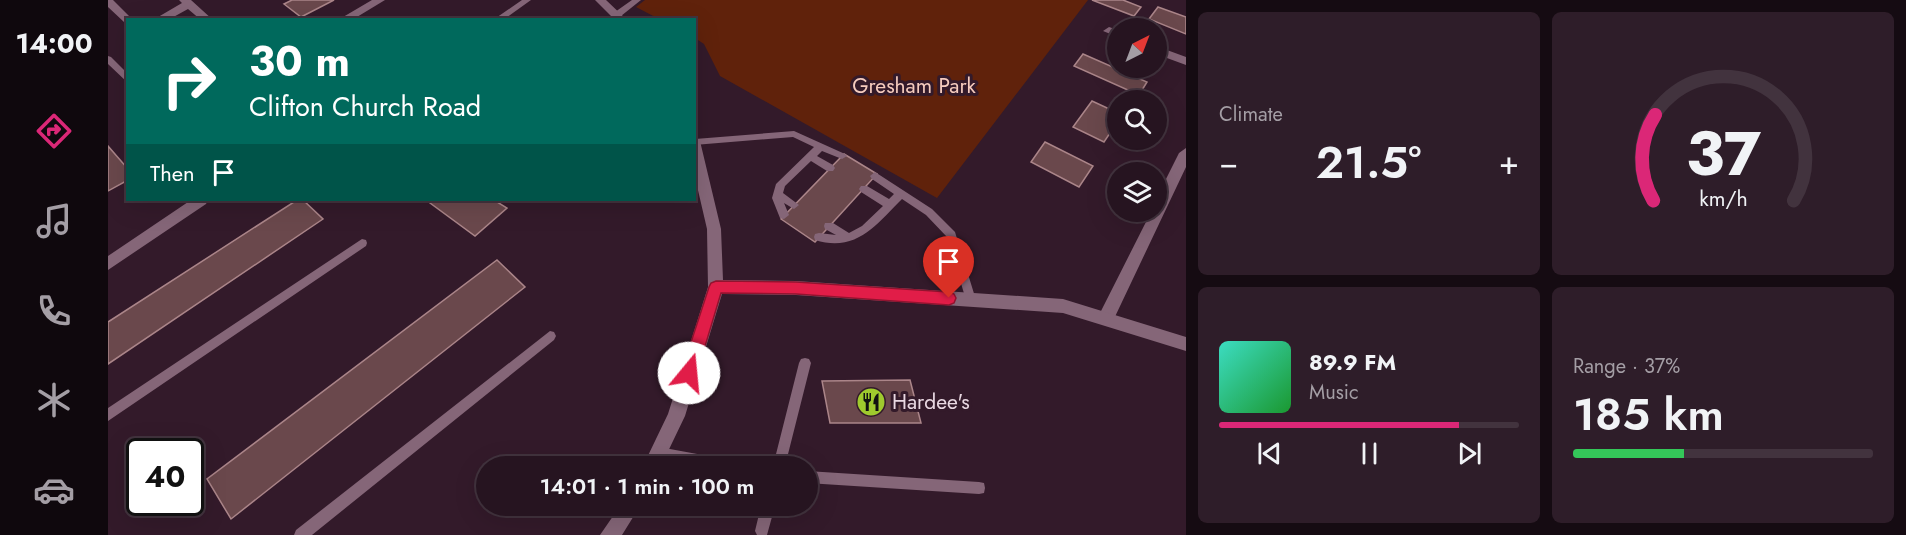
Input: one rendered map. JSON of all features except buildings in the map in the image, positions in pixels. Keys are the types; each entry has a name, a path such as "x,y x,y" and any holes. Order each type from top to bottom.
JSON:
{"street":[{"path":"346,18 381,0"},
{"path":"600,0 620,17"},
{"path":"108,1 126,18"},
{"path":"161,18 187,2 206,18"},
{"path":"1167,54 1186,61"},
{"path":"657,456 676,416 716,287 714,229 696,146"},
{"path":"1106,318 1186,153"},
{"path":"108,264 200,201"},
{"path":"716,287 796,288 1063,306 1186,344"},
{"path":"610,535 624,516"}],"lane":[{"path":"620,17 637,0"},
{"path":"500,18 524,2 530,9"},
{"path":"108,59 126,78"},
{"path":"696,141 794,134 842,156"},
{"path":"784,215 777,198 781,184 821,146"},
{"path":"810,156 830,168"},
{"path":"875,176 929,212 951,235 971,300"},
{"path":"864,189 890,205"},
{"path":"819,237 840,242 861,233 901,193"},
{"path":"778,194 794,205"},
{"path":"829,226 848,238"},
{"path":"108,415 362,243"},
{"path":"301,535 550,336"},
{"path":"782,456 805,363"},
{"path":"818,478 979,489"},
{"path":"762,531 766,516"}],"green space":[{"name":"Gresham Park","path":"645,0 1088,0 937,198 720,76 704,44 696,39 696,18 657,18 636,7"}],"place":[{"name":"Hardee's","path":"871,402"}],"route":[{"path":"689,373 716,287 796,288 949,298"}]}
